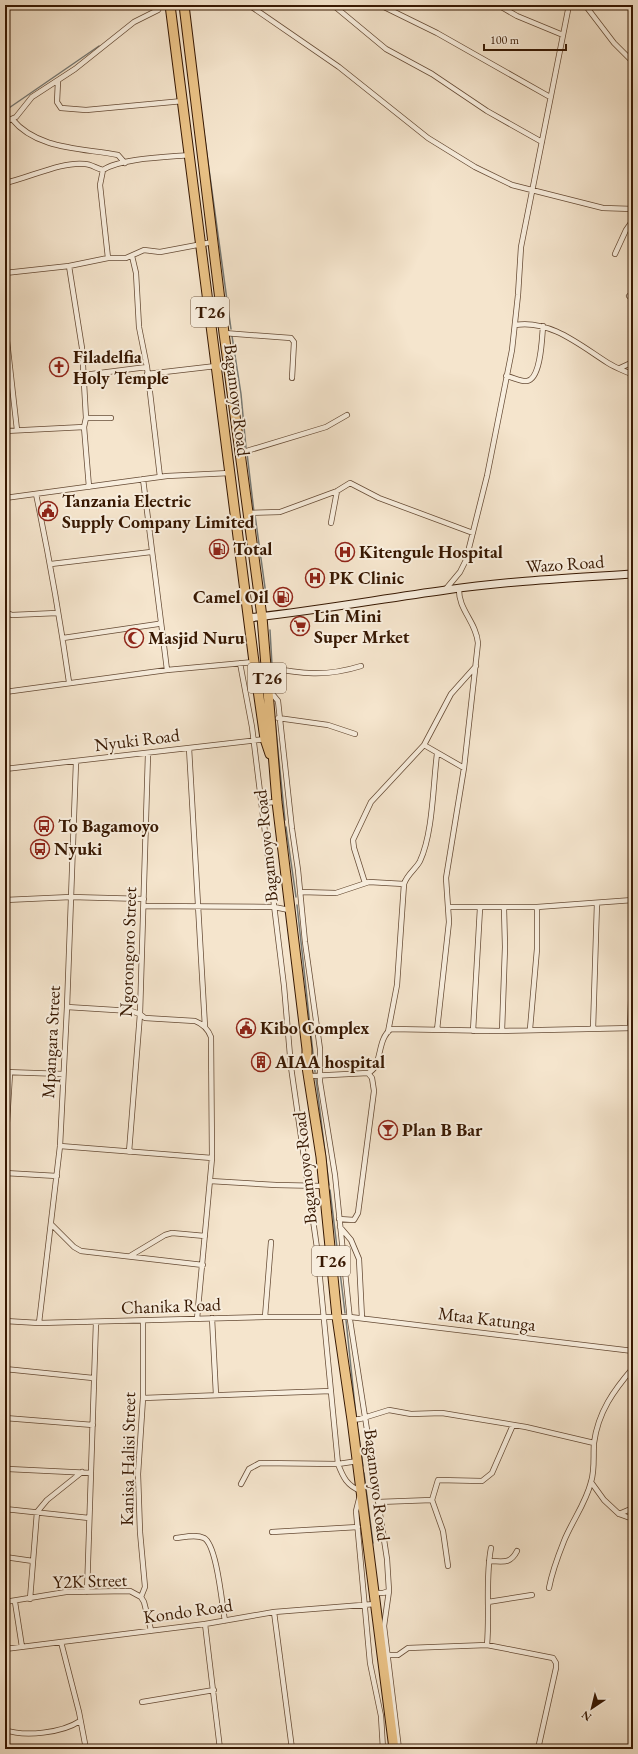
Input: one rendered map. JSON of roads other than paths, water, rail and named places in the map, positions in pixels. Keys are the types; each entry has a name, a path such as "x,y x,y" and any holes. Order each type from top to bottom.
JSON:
{"highway":[{"name":"Bagamoyo Road","path":"170,5 254,662 275,773 277,802 337,1317 358,1461 375,1604 384,1655 394,1749"},
{"name":"Bagamoyo Road","path":"184,5 224,333 262,617 268,689 275,718 269,739"}],"main road":[{"name":"Wazo Road","path":"248,618 459,588 536,580 633,574"}],"street":[{"path":"12,120 32,97 58,81 134,22 158,10 161,5"},
{"path":"249,5 339,67 428,138 475,167 512,185 603,208 633,210"},
{"path":"333,5 386,49 432,74 487,111 542,142"},
{"path":"380,5 436,33 550,97"},
{"path":"498,5 517,16 563,35"},
{"path":"445,590 463,566 487,476 516,324 521,247 550,97 570,5"},
{"path":"585,5 610,39 633,62"},
{"path":"58,81 57,102 61,108 66,109 86,110 183,101"},
{"path":"6,120 12,120 24,130 47,142 77,149 118,154 125,163"},
{"path":"108,258 100,185 103,170 108,166 125,163 190,155"},
{"path":"5,183 74,164 85,164 103,170"},
{"path":"615,254 626,230 633,220"},
{"path":"5,274 69,266 108,258 132,256 144,250 160,252 214,242"},
{"path":"132,256 136,273 139,327 147,374 160,477"},
{"path":"69,266 82,348 86,418 84,427 89,487"},
{"path":"629,296 633,300"},
{"path":"5,323 17,430"},
{"path":"516,324 543,326 569,338 609,363 633,375"},
{"path":"506,376 526,381 532,379 536,375 542,343 543,326"},
{"path":"224,333 291,338 294,342 292,378"},
{"path":"620,368 633,362"},
{"path":"147,374 216,366"},
{"path":"84,375 146,367"},
{"path":"240,453 313,432 330,425 347,415"},
{"path":"86,418 111,418"},
{"path":"5,431 84,427"},
{"path":"5,498 160,477 230,473"},
{"path":"143,479 167,670"},
{"path":"248,513 280,512 337,491 349,483 379,498 473,533"},
{"path":"331,523 337,491"},
{"path":"36,494 51,564 57,613 63,638 70,682"},
{"path":"51,564 152,552"},
{"path":"437,1030 449,907 446,898 446,878 464,768 476,666 477,636 459,599 459,588"},
{"path":"5,612 12,615 57,613"},
{"path":"63,638 158,624 161,622"},
{"path":"5,692 167,670 254,662"},
{"path":"240,663 253,740 274,907 291,1067 317,1248 338,1464 346,1482 353,1488 361,1491 356,1511 364,1605 370,1663 381,1716 383,1749"},
{"path":"266,667 301,674 321,674 342,672 361,666"},
{"path":"365,883 354,848 354,840 356,832 371,802 424,745 451,694 476,666"},
{"path":"355,734 328,725 275,718 301,892 305,942 320,1049 320,1075 333,1161 350,1317 366,1417 372,1466 383,1528 389,1591 384,1626 384,1655 399,1749"},
{"name":"Nyuki Road","path":"5,768 76,762 269,739"},
{"path":"424,745 437,754 464,768"},
{"path":"189,748 205,1027 211,1037 212,1158 197,1319"},
{"name":"Ngorongoro Street","path":"129,1152 140,1014 148,754"},
{"path":"310,1076 368,1073 373,1071 376,1067 380,1048 388,1032 397,985 404,884 406,878 420,861 428,833 437,754"},
{"name":"Mpangara Street","path":"39,1323 60,1146 67,1007 76,762"},
{"path":"261,803 277,802"},
{"path":"280,823 291,823"},
{"path":"301,892 336,893 365,883 404,884"},
{"path":"5,900 71,897 144,899"},
{"path":"449,907 537,907 633,900"},
{"path":"593,1029 597,902"},
{"path":"144,906 274,907 302,903"},
{"path":"530,1029 537,949 537,907"},
{"path":"472,1031 480,908"},
{"path":"502,1031 505,947 504,908"},
{"path":"388,1032 397,1029 502,1031 530,1029 632,1028 633,947"},
{"path":"67,1007 132,1011 145,1018 195,1021 205,1027"},
{"path":"5,1156 7,1072 63,1074"},
{"path":"339,1219 354,1220 358,1213 374,1091 372,1078 368,1073"},
{"path":"60,1146 212,1158"},
{"path":"5,1173 57,1176"},
{"path":"210,1181 323,1187 335,1186"},
{"path":"51,1224 78,1249 203,1265"},
{"path":"339,1226 351,1240 359,1259 362,1318"},
{"path":"130,1256 164,1235 172,1233 205,1236"},
{"path":"265,1317 271,1242"},
{"name":"Chanika Road","path":"5,1321 39,1323 212,1318 337,1317"},
{"name":"Mtaa Katunga","path":"337,1317 362,1318 633,1351"},
{"path":"212,1318 216,1395"},
{"name":"Kanisa Halisi Street","path":"141,1597 146,1587 140,1532 138,1474 143,1398 143,1321"},
{"path":"87,1592 96,1322"},
{"path":"549,1588 552,1573 564,1540 577,1516 591,1482 594,1443 600,1417 609,1399 633,1368"},
{"path":"5,1369 93,1378"},
{"path":"143,1398 331,1391"},
{"path":"352,1420 389,1410 411,1414 442,1413 513,1425 594,1443"},
{"path":"5,1418 93,1425"},
{"path":"448,1566 443,1531 432,1500 438,1480 480,1481 492,1473 513,1425"},
{"path":"242,1484 249,1469 260,1463 338,1464 358,1461"},
{"path":"8,1469 91,1473"},
{"path":"30,1599 37,1512 51,1496 82,1472"},
{"path":"591,1482 604,1500 619,1514 633,1519"},
{"path":"378,1502 432,1500"},
{"path":"619,1514 633,1508"},
{"path":"5,1509 89,1518"},
{"path":"272,1532 358,1527"},
{"path":"176,1538 196,1536 206,1539 213,1555 225,1620"},
{"path":"487,1644 490,1619 488,1602 489,1561 491,1548"},
{"path":"489,1561 510,1561 513,1559 517,1551"},
{"path":"5,1557 33,1561"},
{"name":"Y2K Street","path":"5,1602 15,1602 66,1592 130,1591 141,1597 146,1608 151,1630"},
{"path":"374,1593 389,1591"},
{"path":"488,1602 532,1595"},
{"path":"15,1602 22,1647"},
{"name":"Kondo Road","path":"5,1649 205,1624 274,1612 375,1604"},
{"path":"274,1612 292,1749"},
{"path":"205,1624 220,1749"},
{"path":"61,1642 86,1749"},
{"path":"384,1655 398,1655 408,1648 487,1644 548,1656 555,1661 556,1668 538,1749"},
{"path":"142,1702 214,1690"},
{"path":"5,1730 22,1734 71,1727 80,1721"}],"waterway":[{"path":"6,110 99,46"},
{"path":"201,111 231,329"},
{"path":"232,336 241,394 246,448"},
{"path":"247,453 254,512"},
{"path":"255,515 267,602"},
{"path":"270,630 272,665"},
{"path":"275,721 285,820"},
{"path":"286,827 296,897"},
{"path":"297,905 315,1072"},
{"path":"316,1079 329,1185"},
{"path":"330,1190 345,1313"},
{"path":"346,1320 356,1416"},
{"path":"358,1430 363,1466"},
{"path":"364,1473 373,1543"}],"place":[{"name":"Filadelfia Holy Temple","path":"59,367"},
{"name":"Tanzania Electric Supply Company Limited","path":"48,511"},
{"name":"Total","path":"219,549"},
{"name":"Kitengule Hospital","path":"345,552"},
{"name":"PK Clinic","path":"315,578"},
{"name":"Camel Oil","path":"283,597"},
{"name":"Lin Mini Super Mrket","path":"300,626"},
{"name":"Masjid Nuru","path":"134,638"},
{"name":"To Bagamoyo","path":"44,826"},
{"name":"Nyuki","path":"40,849"},
{"name":"Kibo Complex","path":"246,1028"},
{"name":"AIAA hospital","path":"261,1062"},
{"name":"Plan B Bar","path":"388,1130"}]}
